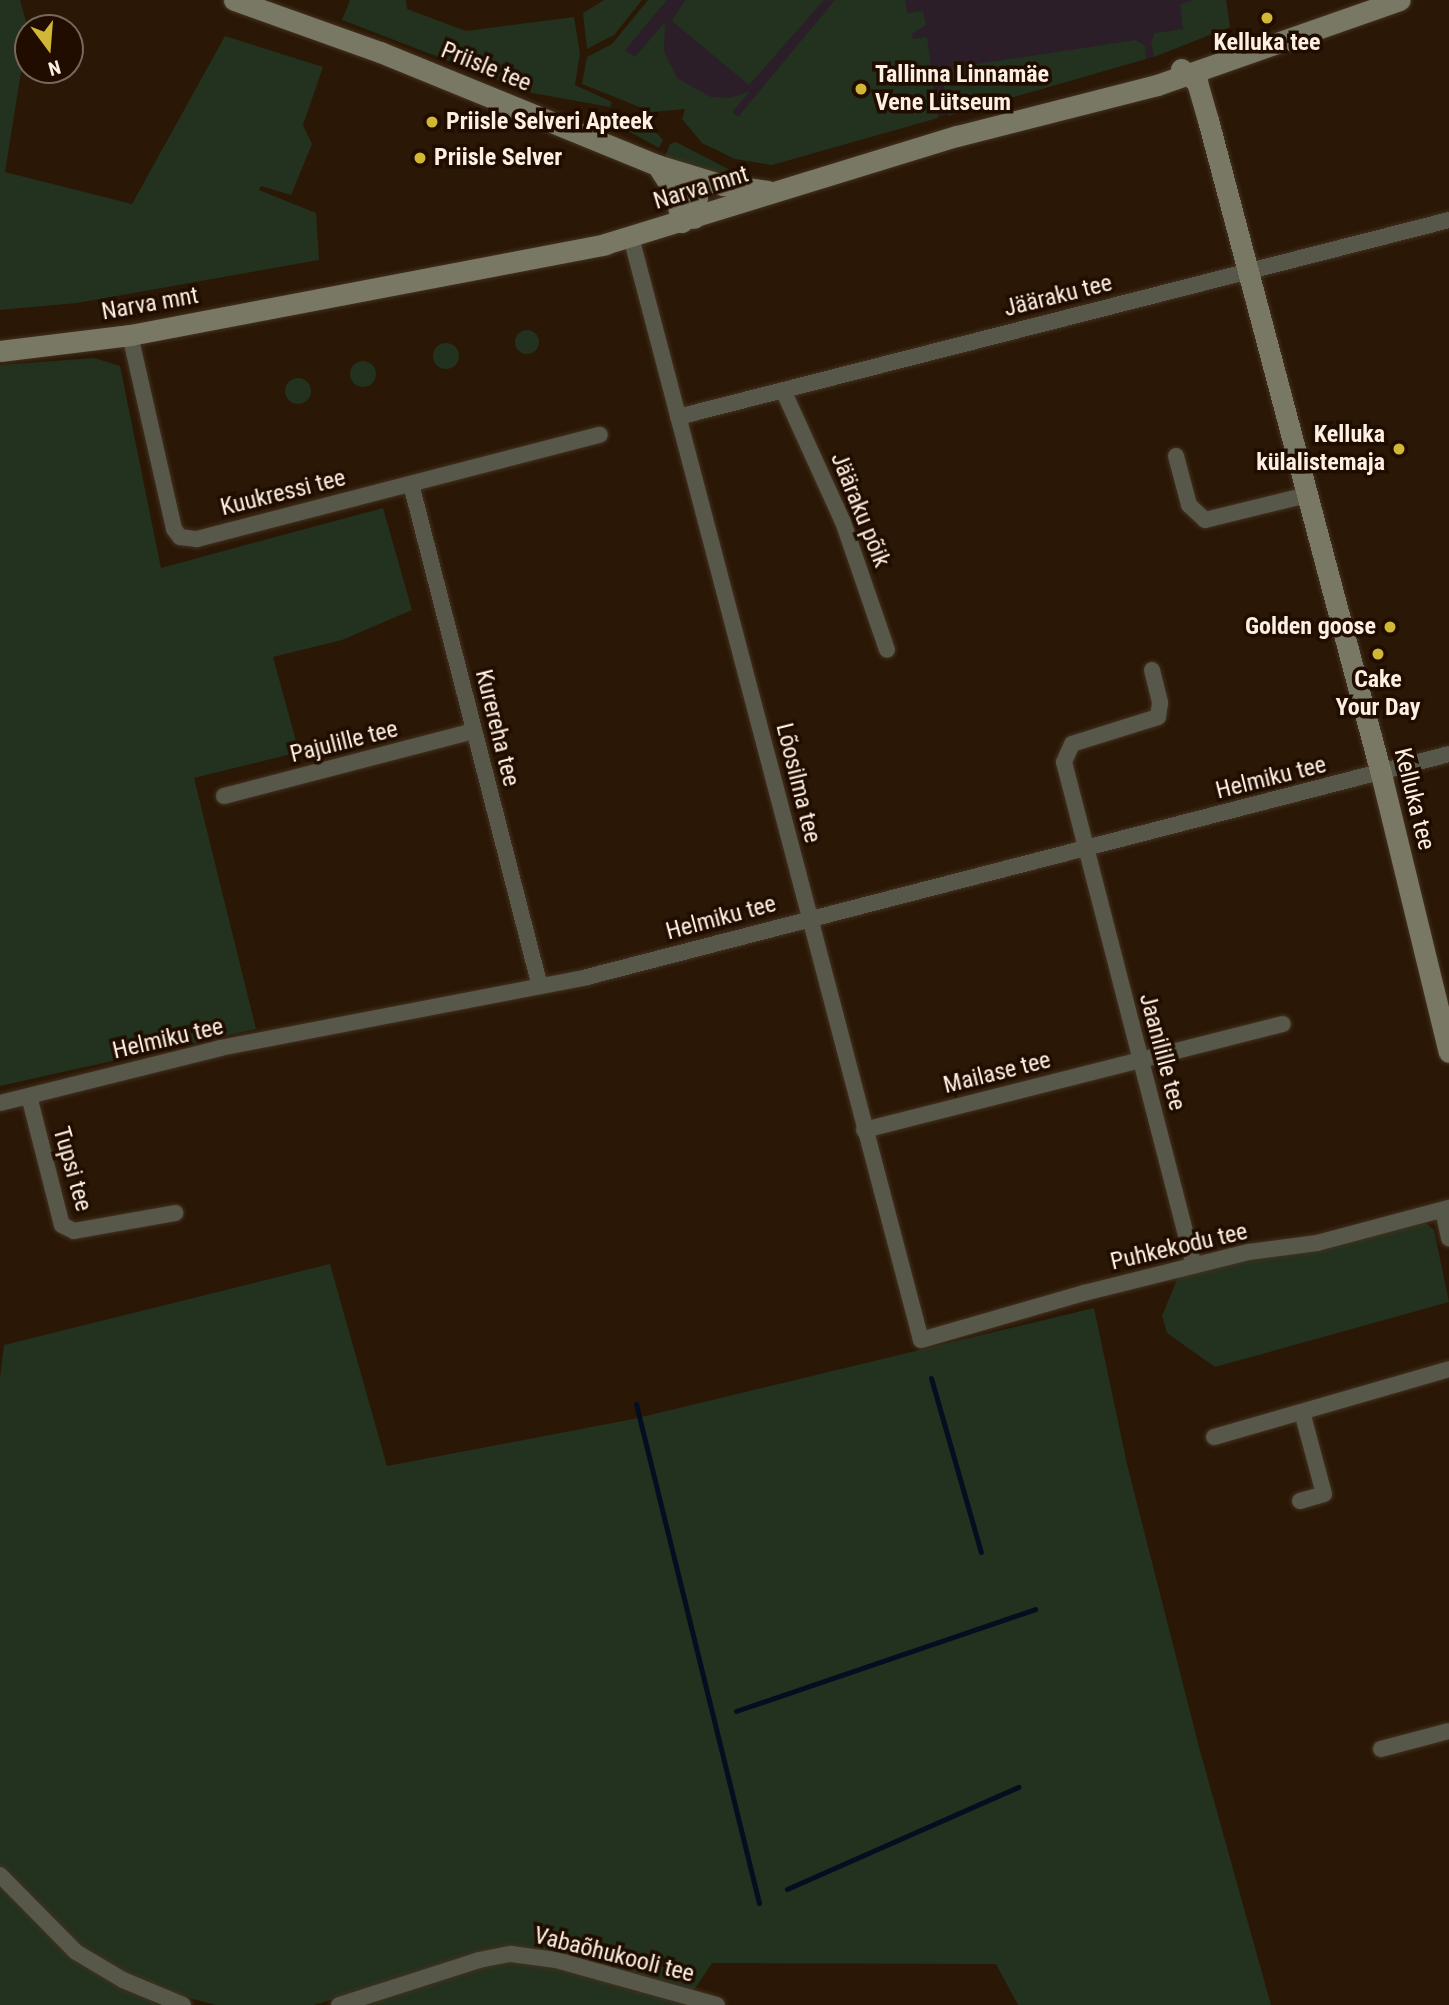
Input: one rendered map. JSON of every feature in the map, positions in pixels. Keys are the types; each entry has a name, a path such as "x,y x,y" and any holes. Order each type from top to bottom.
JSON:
{"street":[{"name":"Priisle tee","path":"234,0 380,52 657,165 723,186 777,192"},
{"path":"1183,70 1367,0"},
{"name":"Narva mnt","path":"0,351 130,335 631,237 957,136 1183,70 1400,0"},
{"name":"Kelluka tee","path":"1183,70 1208,120 1381,774 1449,1052"},
{"path":"657,165 688,220"},
{"path":"686,174 697,197 688,220"},
{"name":"Jääraku tee","path":"678,417 1449,220"},
{"name":"Lõosilma tee","path":"631,237 921,1340"},
{"name":"Kuukressi tee","path":"130,335 174,529 180,537 197,539 600,435"},
{"name":"Jääraku põik","path":"783,390 843,522 887,650"},
{"path":"1175,456 1189,505 1205,520 1307,495"},
{"name":"Kurereha tee","path":"411,484 539,983"},
{"name":"Jaanilille tee","path":"1152,670 1160,703 1158,717 1072,744 1066,751 1063,762 1194,1266"},
{"name":"Pajulille tee","path":"224,796 474,732"},
{"name":"Helmiku tee","path":"0,1103 220,1048 328,1030 539,983 587,977 1381,774 1449,754"},
{"name":"Mailase tee","path":"864,1130 1283,1024"},
{"name":"Tupsi tee","path":"29,1096 62,1225 74,1231 175,1213"},
{"path":"1446,1209 1449,1238"},
{"name":"Puhkekodu tee","path":"921,1340 1249,1252 1317,1243 1446,1209"},
{"path":"1214,1437 1449,1369"},
{"path":"1300,1501 1324,1494 1302,1412"},
{"path":"1381,1749 1449,1731"},
{"path":"0,1875 76,1952 123,1980 183,2005"},
{"name":"Vabaõhukooli tee","path":"339,2005 479,1960 511,1954 556,1960 717,2005"}],"shaded area":[{"name":"Tallinna Linnamäe Vene Lütseum","path":"657,0 1226,0 1230,27 1150,58 826,148 723,115 623,53 622,43"}],"green space":[{"path":"0,0 20,0 24,14 14,14 14,84 19,84 5,172 132,204 225,36 323,67 303,125 312,144 291,195 261,186 259,190 316,213 319,260 77,303 0,310"},
{"path":"350,0 406,0 407,9 466,31 574,17 580,53 575,85 612,102 610,107 532,93 342,20"},
{"path":"604,0 642,0 614,35 587,49 583,13"},
{"path":"648,0 667,0 625,50 635,57 665,22 664,51 677,78 711,97 730,98 750,91 732,112 738,117 835,0 905,0 907,13 923,11 926,25 912,34 913,39 927,37 938,118 772,165 735,159 702,143 682,119 685,109 652,112 582,84 587,57 612,44"},
{"path":"685,0 824,0 749,85 672,21"},
{"path":"1192,0 1226,0 1230,27 1154,57 1151,43 1155,33 1183,29 1180,5"},
{"path":"1136,40 1145,46 1146,59 948,116 943,79 951,68"},
{"path":"621,119 657,133 663,140 659,148 621,127"},
{"path":"676,142 730,170 762,180 744,181 665,157 670,144"},
{"path":"527,330 536,333 539,342 536,351 527,354 518,351 515,342 518,333"},
{"path":"446,343 455,347 459,356 455,365 446,369 437,365 433,356 437,347"},
{"path":"94,358 120,366 161,568 383,508 412,610 342,640 273,657 299,752 194,778 256,1029 0,1086 0,365"},
{"path":"363,361 372,365 376,374 372,383 363,387 354,383 350,374 354,365"},
{"path":"298,378 307,382 311,391 307,400 298,404 289,400 285,391 289,382"},
{"path":"1426,1223 1434,1230 1449,1302 1215,1367 1167,1333 1162,1316 1178,1277 1247,1260 1314,1251"},
{"path":"330,1264 387,1466 633,1419 1094,1308 1127,1464 1199,1747 1271,2005 1018,2005 996,1964 712,1963 684,2005 358,2005 478,1966 511,1961 543,1964 631,1987 643,1976 549,1952 489,1951 314,2005 216,2005 162,1991 167,2005 0,2005 0,1378 4,1345"}],"waterway":[{"path":"931,1378 981,1552"},
{"path":"636,1404 759,1903"},
{"path":"736,1711 1035,1609"},
{"path":"787,1889 1018,1787"}],"place":[{"name":"Kelluka tee","path":"1267,18"},
{"name":"Tallinna Linnamäe Vene Lütseum","path":"861,89"},
{"name":"Priisle Selveri Apteek","path":"432,122"},
{"name":"Priisle Selver","path":"420,158"},
{"name":"Kelluka külalistemaja","path":"1399,449"},
{"name":"Golden goose","path":"1390,627"},
{"name":"Cake Your Day","path":"1378,654"}]}
